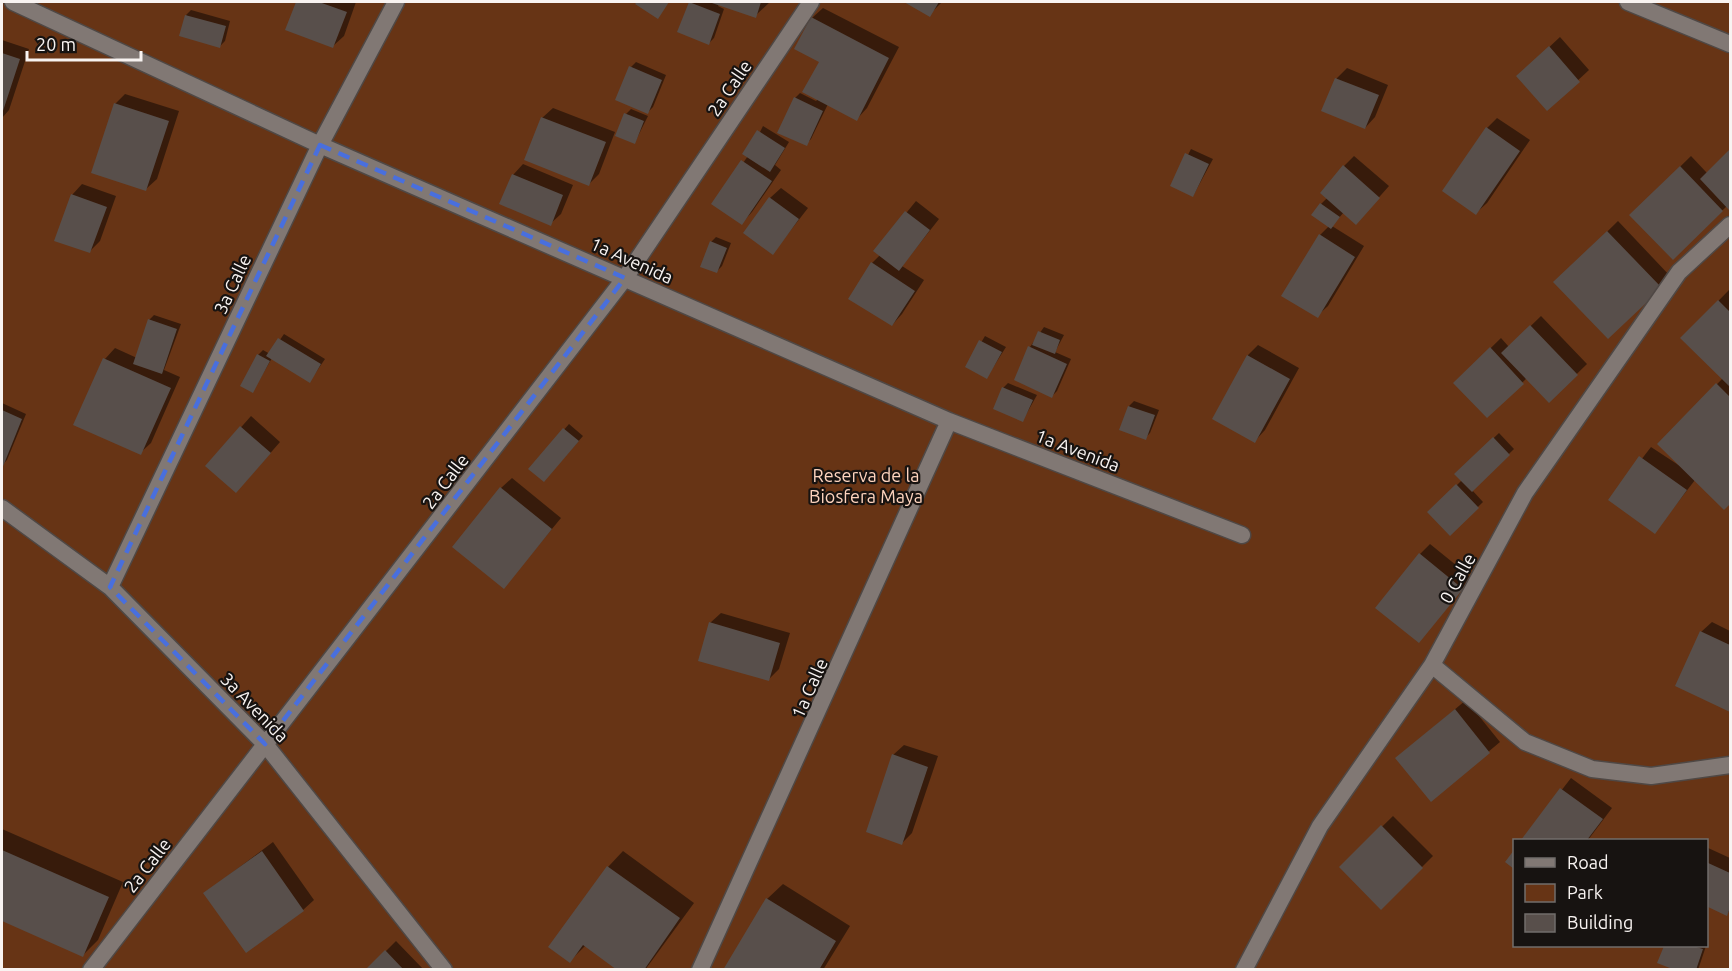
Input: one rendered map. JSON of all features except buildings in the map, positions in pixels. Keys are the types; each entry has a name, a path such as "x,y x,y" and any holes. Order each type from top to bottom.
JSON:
{"street":[{"name":"1a Avenida","path":"14,2 320,144 950,421 1242,536"},
{"name":"3a Calle","path":"110,587 320,144 396,2"},
{"name":"2a Calle","path":"91,969 625,278 811,2"},
{"path":"1628,2 1731,44"},
{"name":"0 Calle","path":"1244,969 1320,826 1431,666 1526,493 1678,272 1731,225"},
{"name":"1a Calle","path":"700,969 950,421"},
{"name":"3a Avenida","path":"2,508 110,587 265,744 444,969"},
{"path":"1431,666 1525,742 1592,769 1651,776 1731,765"}],"highlighted area":[{"path":"320,145 625,278 265,744 110,587"}],"green space":[{"name":"Reserva de la Biosfera Maya","path":"2,2 1730,2 1730,969 2,970"}]}
